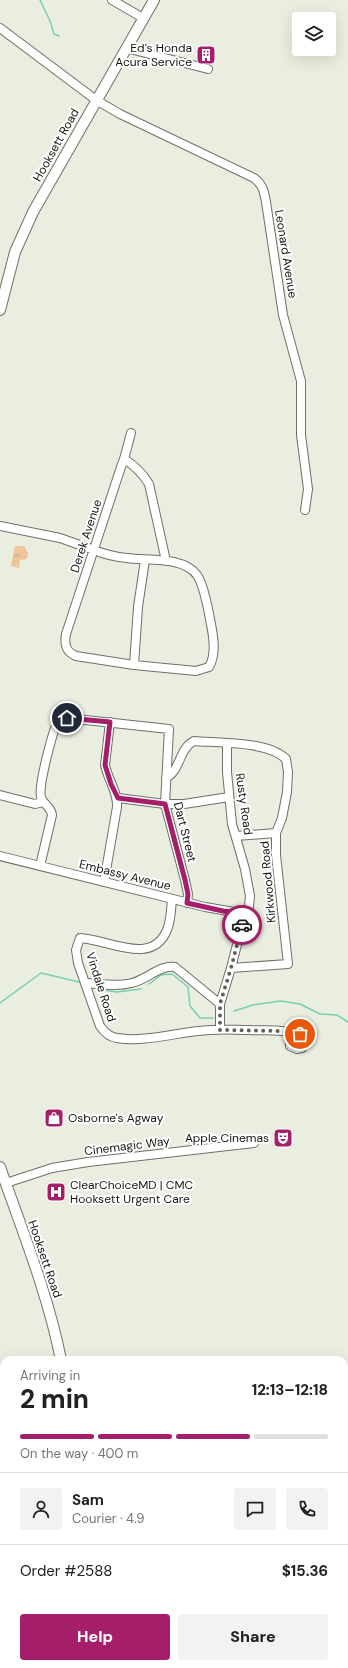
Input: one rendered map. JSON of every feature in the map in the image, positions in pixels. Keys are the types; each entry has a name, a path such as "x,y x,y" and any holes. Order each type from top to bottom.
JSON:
{"main road":[{"name":"Hooksett Road","path":"0,310 12,262 24,230 96,100 154,0"},
{"name":"Hooksett Road","path":"0,1167 44,1292 60,1356"}],"street":[{"path":"112,0 143,18"},
{"name":"Leonard Avenue","path":"0,28 96,100 127,117 254,178 263,188 283,315 301,381 301,435 308,489 305,510"},
{"path":"126,48 208,69"},
{"name":"Derek Avenue","path":"131,432 124,459 66,634 65,641 66,647 70,653 76,656 134,665"},
{"path":"124,459 132,463 149,484 166,561"},
{"path":"0,526 27,530 60,538 94,550 125,558 166,561 181,564 193,571 198,576 210,615 214,648 213,662 210,668 196,671 134,665 138,607 145,560"},
{"path":"40,866 52,815 50,808 43,802 40,794 54,730 59,719 67,718 110,722 105,765 118,798 104,882"},
{"name":"Dart Street","path":"110,722 169,729 165,804 185,880 188,894 187,903"},
{"path":"166,778 173,772 188,744 194,741 227,743"},
{"name":"Rusty Road","path":"220,1030 220,1004 246,914 249,889 232,824 227,772 227,743"},
{"name":"Kirkwood Road","path":"227,743 262,747 275,751 286,759 288,765 287,792 282,818 276,833 276,855 288,964 231,968"},
{"path":"0,795 32,803 43,802"},
{"path":"118,798 165,804 184,804 229,797"},
{"path":"236,836 276,833"},
{"name":"Embassy Avenue","path":"0,856 187,903 223,911 246,914"},
{"name":"Vindale Road","path":"172,899 167,930 159,941 148,949 134,950 88,938 80,938 76,950 78,963 100,1026 104,1032 116,1038 129,1039 210,1030 278,1031 289,1033"},
{"path":"86,983 118,985 132,983 162,968 169,966 176,967 220,1004"},
{"name":"Cinemagic Way","path":"6,1183 52,1168 88,1162 254,1143"}],"green space":[{"path":"15,546 24,546 28,553 27,559 20,560 19,568 11,566"}],"waterway":[{"path":"40,0 50,21 54,34 59,36"},
{"path":"0,1003 41,973 79,982"},
{"path":"149,984 161,975 172,974 188,987 190,1006 200,1018 213,1018"},
{"path":"96,989 117,992 141,989"},
{"path":"234,1011 253,1005 281,1001 300,1004 320,1014 337,1015 348,1022"}],"way so far":[{"path":"242,925 220,1004 220,1030 278,1031 300,1034"}],"place":[{"name":"Ed's Honda Acura Service","path":"206,55"},
{"name":"Osborne's Agway","path":"54,1118"},
{"name":"Apple Cinemas","path":"283,1138"},
{"name":"ClearChoiceMD | CMC Hooksett Urgent Care","path":"56,1192"}],"route":[{"path":"67,718 110,722 105,765 106,772 118,798 165,804 185,880 188,894 187,903 223,911 246,914 242,925"}]}
